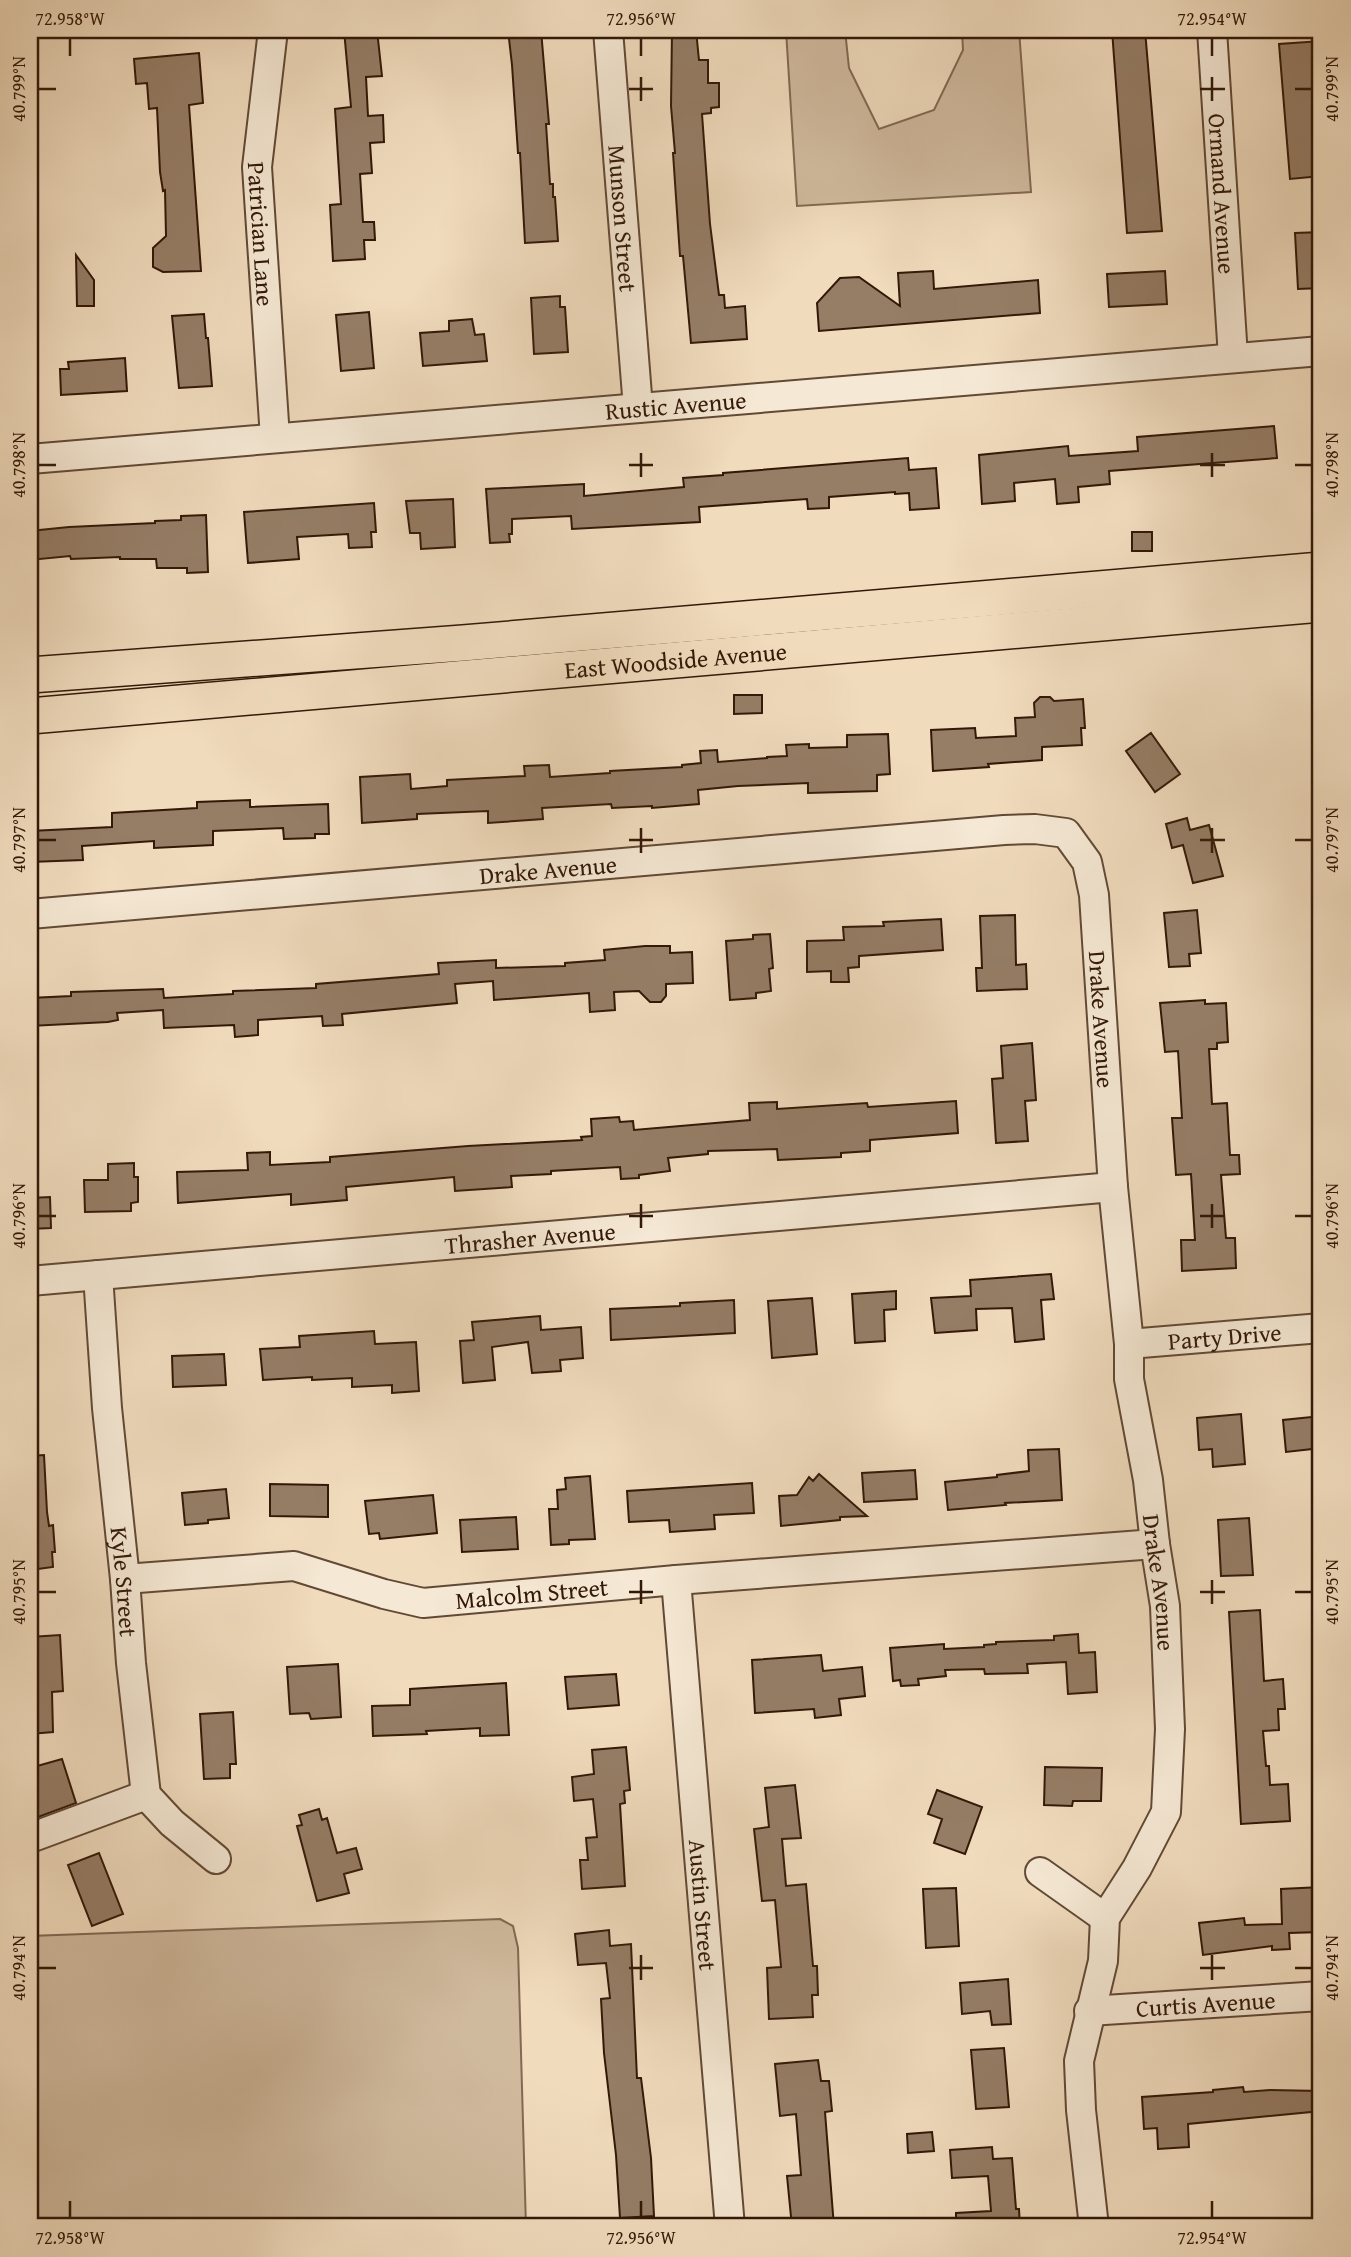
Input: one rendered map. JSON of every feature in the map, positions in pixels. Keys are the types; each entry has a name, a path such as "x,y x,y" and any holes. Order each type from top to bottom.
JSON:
{"main road":[{"name":"East Woodside Avenue","path":"30,675 449,644 1321,570"},
{"name":"East Woodside Avenue","path":"30,716 1321,604"}],"street":[{"name":"Patrician Lane","path":"273,30 257,167 275,438"},
{"name":"Munson Street","path":"608,30 638,408"},
{"name":"Ormand Avenue","path":"1212,30 1233,357"},
{"name":"Rustic Avenue","path":"30,459 1321,351"},
{"name":"Drake Avenue","path":"30,914 990,831 1035,829 1066,833 1087,862 1094,895 1114,1187 1129,1343 1129,1379 1148,1479 1155,1544 1166,1606 1170,1729 1166,1812 1138,1868 1105,1918"},
{"name":"Thrasher Avenue","path":"30,1280 1114,1187"},
{"name":"Kyle Street","path":"98,1275 107,1408 146,1795"},
{"name":"Party Drive","path":"1129,1343 1321,1328"},
{"name":"Malcolm Street","path":"125,1579 294,1566 384,1594 423,1603 676,1580 1155,1544"},
{"name":"Austin Street","path":"676,1580 730,2227"},
{"path":"30,1838 146,1795 172,1823 216,1859"},
{"path":"1040,1872 1105,1918 1103,1961 1079,2062 1081,2110 1094,2227"},
{"name":"Curtis Avenue","path":"1090,2011 1321,1996"}],"shaded area":[{"path":"786,30 845,30 849,68 879,129 934,110 963,50 962,30 1019,30 1031,192 797,206"},
{"path":"500,1919 513,1926 518,1948 526,2227 30,2227 30,1936"}],"building":[{"path":"344,30 377,30 382,76 366,77 368,116 383,115 384,142 370,143 372,173 360,174 363,222 374,222 375,240 364,240 365,259 333,261 330,205 341,204 335,109 351,107"},
{"path":"508,30 541,30 549,124 546,124 550,184 553,184 555,197 558,241 525,243 520,153"},
{"path":"672,30 696,30 699,60 708,60 708,83 719,83 719,107 711,108 711,113 702,114 710,224 719,295 724,295 725,308 745,306 747,339 691,343 683,256 680,256 673,153"},
{"path":"1112,30 1145,30 1162,231 1127,233"},
{"path":"1321,41 1321,78 1314,79 1318,119 1321,119 1321,137 1318,137 1321,176 1290,179 1279,44"},
{"path":"199,53 203,103 189,105 201,271 163,272 153,267 153,248 166,236 165,190 163,191 160,172 157,108 149,109 147,83 136,84 134,59"},
{"path":"1321,232 1321,288 1298,289 1295,233"},
{"path":"76,255 94,280 94,306 77,306"},
{"path":"933,271 934,289 1038,280 1040,313 819,331 817,303 840,278 859,277 900,306 898,273"},
{"path":"1165,271 1167,304 1109,307 1107,274"},
{"path":"560,296 560,307 565,307 568,352 534,354 531,298"},
{"path":"369,312 374,368 341,371 336,315"},
{"path":"204,314 212,386 179,388 172,316"},
{"path":"472,319 475,335 484,334 487,361 423,366 420,333 449,331 449,321"},
{"path":"125,358 127,391 61,395 60,369 69,369 68,362"},
{"path":"1274,426 1277,458 1109,471 1110,484 1078,487 1079,502 1057,504 1055,479 1014,483 1015,501 982,504 979,455 1068,446 1069,456 1138,451 1137,437"},
{"path":"908,458 909,470 936,468 939,508 910,510 909,493 895,492 829,497 829,508 808,509 807,499 699,507 700,522 572,529 571,516 512,519 510,542 490,543 486,489 584,484 584,496 684,487 683,478 723,473"},
{"path":"453,499 455,547 421,549 420,533 410,533 406,501"},
{"path":"374,503 376,532 371,532 372,547 349,548 348,534 297,537 299,559 248,563 244,512"},
{"path":"206,515 208,572 187,573 187,568 157,568 156,559 71,559 70,556 30,560 30,531 155,523 181,520 181,516"},
{"path":"1132,532 1152,532 1152,551 1132,551"},
{"path":"734,695 762,695 762,713 734,714"},
{"path":"1040,697 1050,697 1054,701 1083,699 1085,728 1081,728 1082,745 1042,747 1042,760 933,771 931,730 975,728 976,738 1016,736 1015,718 1035,717 1034,703"},
{"path":"1151,733 1180,774 1155,792 1126,751"},
{"path":"888,734 890,774 877,775 877,791 808,793 808,783 738,786 698,790 699,804 652,808 612,808 611,804 542,808 543,819 488,823 488,811 417,814 417,819 362,823 360,777 410,774 411,789 447,786 447,780 525,776 524,766 549,765 550,777 610,773 701,763 700,751 717,750 718,762 767,758 787,756 786,745 809,744 809,748 847,747 847,735"},
{"path":"250,800 250,807 328,804 329,834 315,834 315,838 284,839 283,828 213,831 213,845 154,848 154,841 82,846 83,860 30,862 30,831 112,827 112,813 197,808 197,802"},
{"path":"1187,818 1190,830 1209,825 1223,876 1193,883 1183,845 1172,848 1166,824"},
{"path":"1197,910 1201,953 1189,954 1190,966 1169,967 1164,913"},
{"path":"1015,915 1016,965 1026,964 1027,989 977,991 976,968 982,968 980,916"},
{"path":"941,919 943,950 859,956 859,967 848,968 849,982 831,982 831,971 807,972 807,941 844,940 843,927 884,926 883,922"},
{"path":"770,934 773,968 769,969 771,991 756,993 756,998 730,1000 726,941 753,939 753,935"},
{"path":"670,946 670,953 692,952 693,983 666,984 666,996 661,1002 650,1002 639,991 614,992 615,1010 590,1012 589,993 494,1000 493,981 455,984 457,1003 342,1014 343,1025 323,1026 322,1016 258,1020 258,1035 235,1037 234,1025 164,1028 163,1010 117,1013 118,1020 108,1022 30,1026 30,998 71,996 71,992 163,989 164,998 233,994 233,991 316,988 316,984 439,974 438,963 496,960 496,968 565,966 565,963 605,960 604,950"},
{"path":"1205,1000 1205,1004 1226,1003 1228,1042 1217,1043 1217,1049 1209,1049 1212,1104 1227,1103 1230,1155 1239,1155 1240,1174 1221,1175 1226,1238 1235,1238 1236,1268 1182,1271 1181,1240 1195,1240 1191,1174 1176,1175 1172,1118 1182,1118 1178,1051 1165,1052 1160,1003"},
{"path":"1032,1043 1036,1100 1025,1101 1028,1141 996,1143 992,1079 1003,1078 1001,1046"},
{"path":"956,1101 958,1133 870,1140 870,1151 841,1153 841,1157 778,1160 777,1149 708,1151 708,1154 668,1158 670,1171 639,1175 639,1178 621,1179 620,1167 511,1176 512,1187 455,1191 454,1177 346,1187 347,1200 291,1205 291,1194 178,1203 177,1172 248,1170 247,1153 270,1152 270,1165 330,1162 330,1157 582,1140 581,1137 592,1136 591,1119 619,1117 620,1122 633,1121 634,1130 750,1120 749,1103 777,1102 777,1109"},
{"path":"134,1163 134,1177 138,1177 138,1202 131,1203 131,1211 85,1212 84,1180 108,1180 108,1164"},
{"path":"50,1197 51,1228 30,1229 30,1198"},
{"path":"1051,1274 1054,1299 1041,1300 1044,1339 1015,1342 1012,1308 976,1309 977,1330 935,1333 931,1298 971,1296 970,1280"},
{"path":"896,1291 896,1309 884,1310 885,1341 855,1343 852,1294"},
{"path":"812,1298 817,1354 772,1358 768,1301"},
{"path":"734,1300 735,1333 611,1340 610,1309"},
{"path":"540,1316 541,1330 581,1327 583,1358 560,1360 561,1371 532,1373 528,1342 492,1347 495,1380 463,1383 460,1341 474,1340 472,1322"},
{"path":"374,1331 375,1344 416,1342 419,1391 392,1393 392,1385 352,1387 352,1378 263,1380 260,1349 300,1347 299,1336"},
{"path":"224,1354 226,1385 173,1387 172,1356"},
{"path":"1241,1414 1245,1464 1213,1467 1212,1449 1199,1450 1197,1418"},
{"path":"1321,1416 1321,1448 1286,1452 1283,1420"},
{"path":"1059,1449 1062,1500 948,1510 945,1482 1029,1471 1028,1450"},
{"path":"44,1455 47,1512 49,1526 53,1525 55,1552 52,1552 53,1567 30,1570 30,1456"},
{"path":"915,1470 917,1499 864,1502 862,1473"},
{"path":"819,1474 867,1516 840,1517 840,1520 781,1526 779,1496 797,1495 809,1477 813,1481"},
{"path":"590,1476 595,1539 569,1540 569,1544 551,1545 549,1509 558,1509 557,1490 566,1489 565,1478"},
{"path":"752,1483 754,1513 714,1515 715,1529 670,1532 669,1520 629,1522 627,1491"},
{"path":"270,1484 328,1485 328,1517 270,1516"},
{"path":"226,1489 229,1518 185,1525 182,1493"},
{"path":"433,1495 437,1533 380,1539 379,1533 369,1534 365,1501"},
{"path":"516,1517 518,1549 462,1552 460,1520"},
{"path":"1249,1518 1253,1575 1221,1576 1218,1520"},
{"path":"1260,1610 1264,1681 1283,1679 1285,1709 1278,1709 1279,1730 1263,1731 1266,1766 1269,1766 1270,1785 1288,1784 1290,1821 1241,1824 1229,1612"},
{"path":"1078,1634 1079,1653 1095,1652 1097,1692 1068,1694 1066,1662 1027,1664 1028,1673 985,1674 984,1669 945,1670 946,1676 918,1679 919,1685 901,1686 900,1680 893,1681 890,1648 944,1644 944,1649 984,1647 996,1642 1054,1640 1054,1636"},
{"path":"60,1635 63,1691 52,1692 53,1732 30,1734 30,1637"},
{"path":"821,1655 823,1671 862,1667 865,1696 839,1699 841,1715 815,1718 814,1709 755,1713 752,1660"},
{"path":"338,1664 341,1717 311,1719 309,1713 290,1714 287,1667"},
{"path":"616,1674 619,1705 568,1709 565,1677"},
{"path":"506,1683 509,1735 480,1736 480,1728 373,1736 372,1706 410,1705 410,1689"},
{"path":"233,1712 236,1764 230,1764 230,1778 204,1779 200,1714"},
{"path":"626,1747 630,1790 624,1791 625,1803 620,1804 625,1886 582,1889 580,1860 588,1860 586,1838 597,1837 593,1799 574,1801 572,1777 594,1774 592,1750"},
{"path":"62,1759 76,1803 30,1820 30,1768"},
{"path":"1045,1767 1102,1768 1101,1801 1073,1801 1072,1806 1044,1805"},
{"path":"795,1785 801,1838 782,1839 786,1886 806,1884 813,1966 817,1966 818,1995 812,1995 813,2017 769,2019 767,1968 781,1967 775,1900 762,1901 754,1829 769,1827 765,1788"},
{"path":"937,1790 982,1807 965,1854 934,1843 942,1819 928,1814"},
{"path":"319,1809 322,1820 327,1818 337,1853 356,1848 362,1869 344,1874 349,1893 317,1901 297,1826 302,1825 299,1815"},
{"path":"99,1853 123,1914 92,1926 68,1865"},
{"path":"1321,1887 1321,1932 1289,1933 1290,1949 1272,1950 1272,1946 1203,1955 1199,1923 1244,1918 1245,1925 1282,1924 1281,1889"},
{"path":"956,1888 959,1946 926,1948 923,1889"},
{"path":"609,1930 610,1946 631,1944 637,2078 641,2078 651,2158 654,2216 620,2218 601,1999 610,1998 606,1963 578,1965 575,1934"},
{"path":"1008,1979 1011,2024 992,2025 990,2011 962,2014 960,1983"},
{"path":"1004,2048 1009,2107 976,2109 971,2050"},
{"path":"818,2060 821,2081 829,2081 832,2111 825,2112 834,2227 792,2227 787,2176 801,2175 796,2114 780,2116 775,2064"},
{"path":"1243,2087 1244,2092 1321,2091 1321,2111 1188,2124 1189,2147 1158,2149 1157,2128 1144,2129 1142,2097"},
{"path":"932,2132 934,2151 908,2153 907,2134"},
{"path":"992,2147 993,2159 1012,2158 1020,2227 956,2227 956,2213 991,2211 988,2176 952,2178 950,2150"}]}
